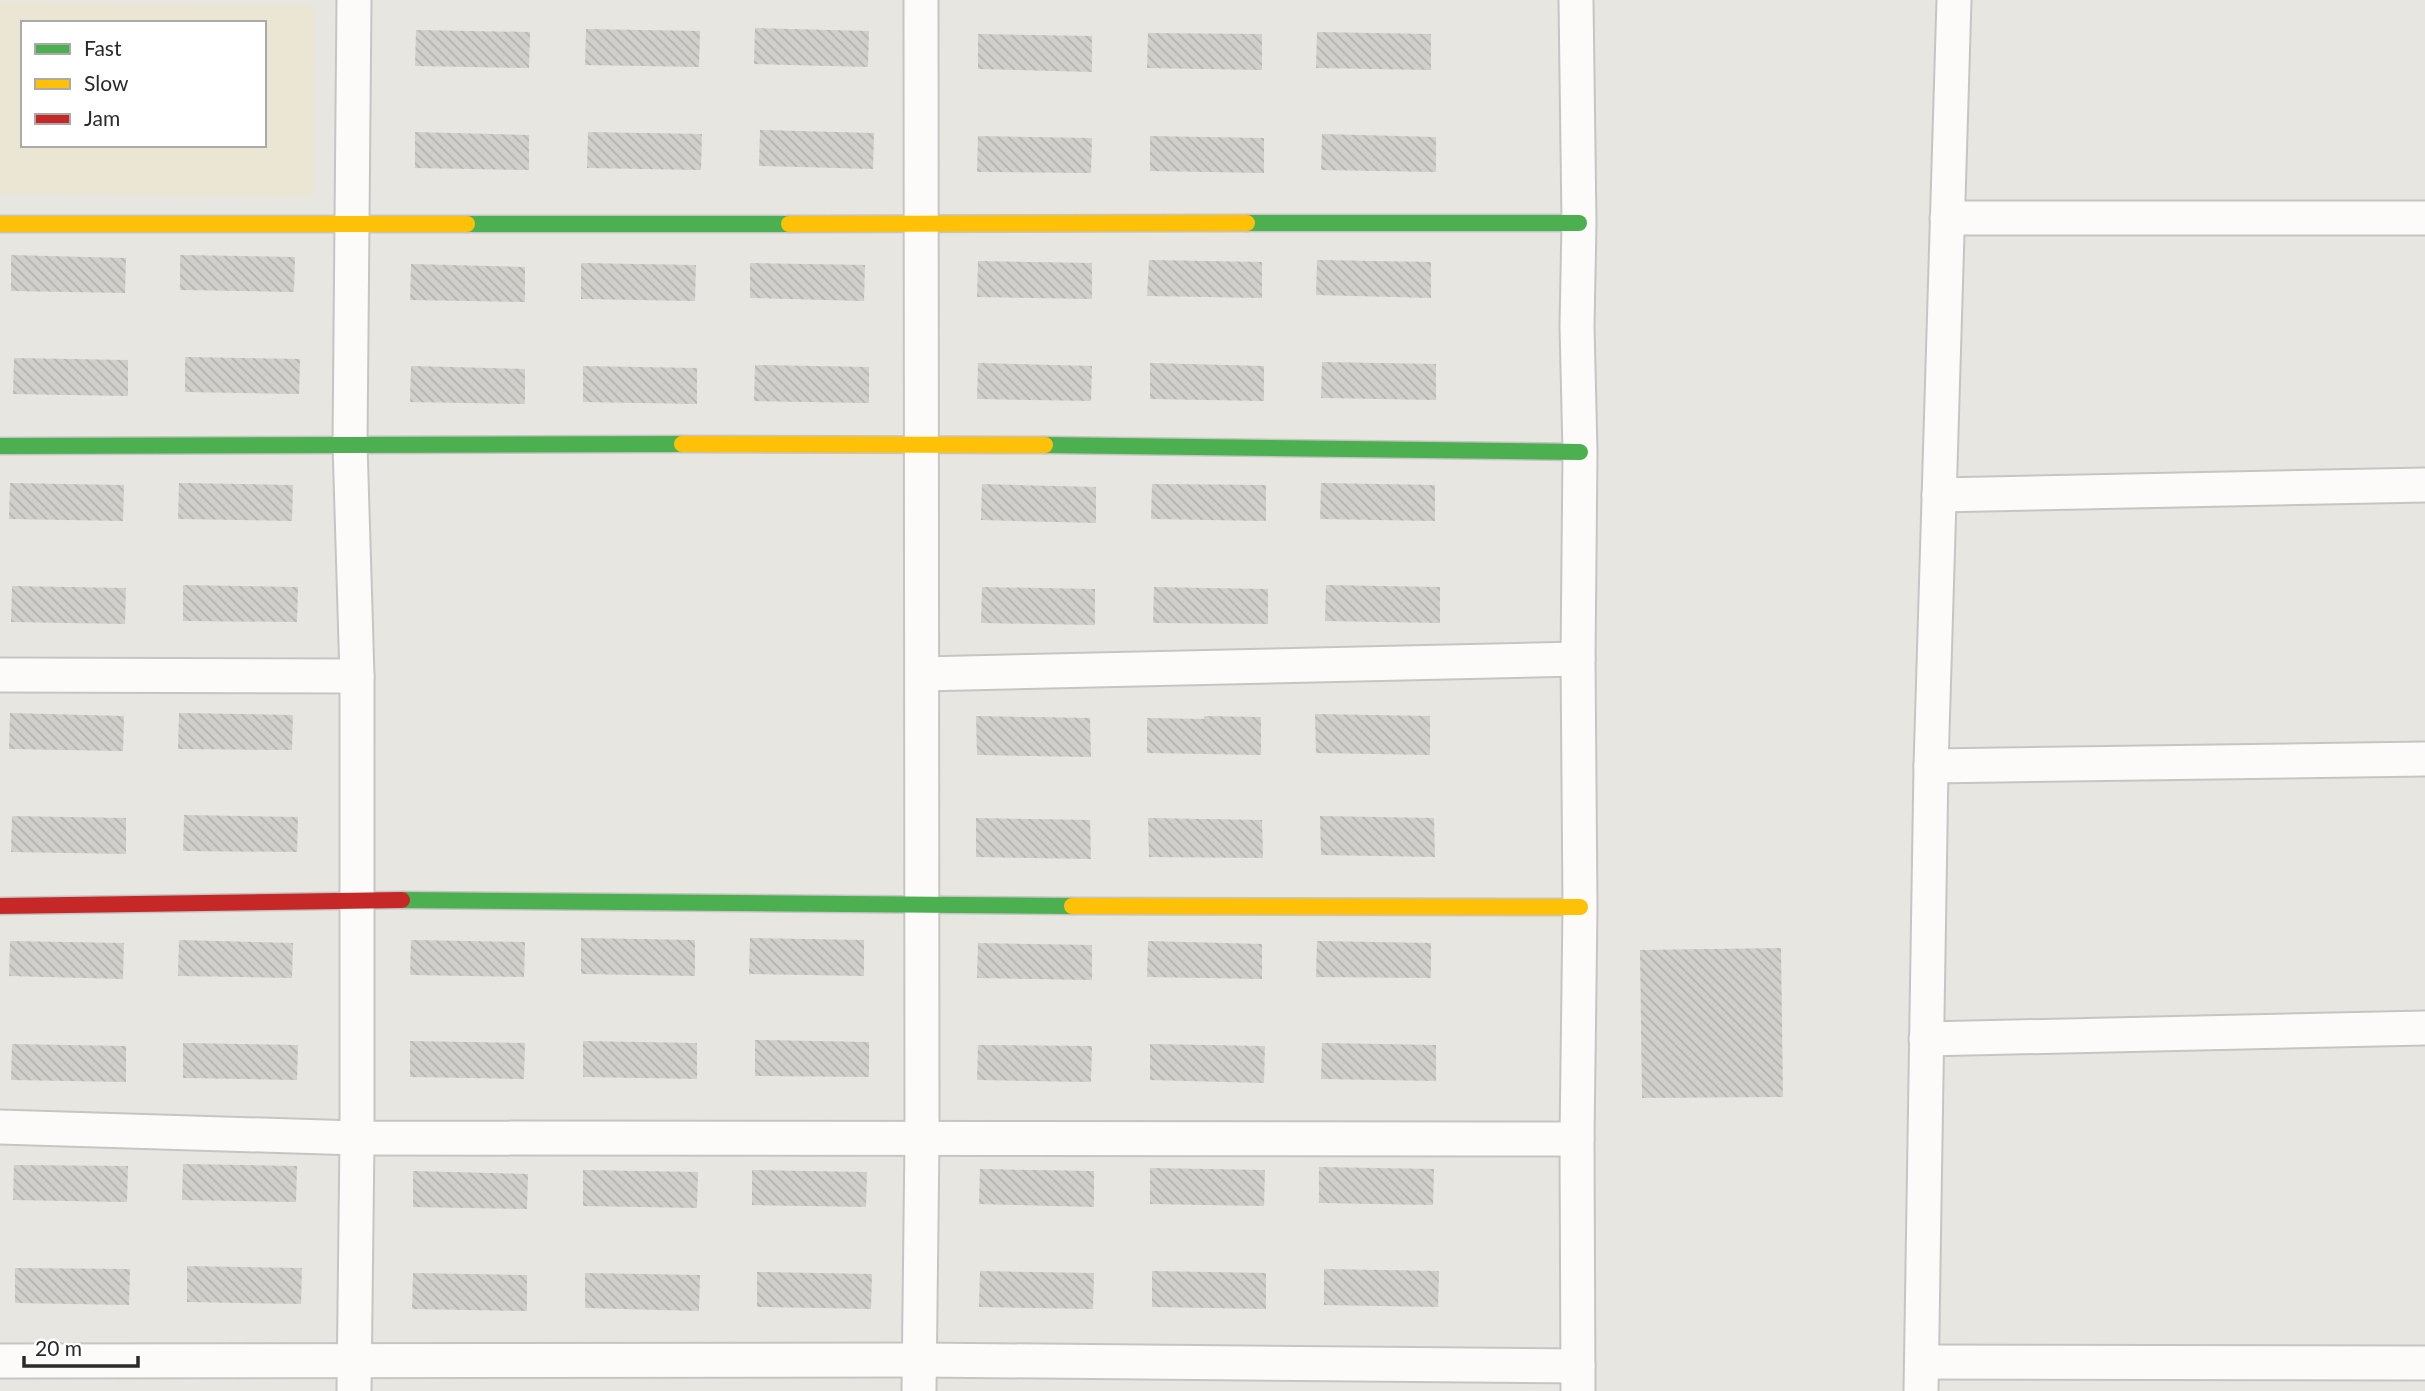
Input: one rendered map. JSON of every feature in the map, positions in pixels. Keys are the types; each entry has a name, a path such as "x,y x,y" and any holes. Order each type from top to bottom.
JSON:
{"street":[{"path":"353,1377 357,1138 356,676 350,444 354,0"},
{"path":"920,1376 921,0"},
{"path":"0,1361 353,1377 1578,1379 1580,452 1576,0"},
{"path":"1954,0 1931,765 1921,1377 2425,1363"},
{"path":"1947,218 2425,218"},
{"path":"0,224 1579,223"},
{"path":"0,446 920,443 1580,452"},
{"path":"1939,495 2425,485"},
{"path":"922,674 1578,659"},
{"path":"0,675 356,676"},
{"path":"1931,765 2425,759"},
{"path":"0,906 355,899 922,906 1580,907"},
{"path":"1926,1039 2425,1028"},
{"path":"0,1127 357,1138 1577,1139"}],"shaded area":[{"path":"0,2 314,5 313,197 0,194"}],"building":[{"path":"755,28 869,31 868,67 754,64"},
{"path":"586,29 700,31 699,67 585,65"},
{"path":"416,30 530,32 529,68 415,66"},
{"path":"1317,32 1431,34 1431,70 1316,68"},
{"path":"1148,33 1262,34 1262,70 1147,68"},
{"path":"978,34 1092,36 1092,72 978,69"},
{"path":"760,130 874,133 873,169 759,166"},
{"path":"415,132 529,135 529,170 415,168"},
{"path":"588,132 702,134 701,170 587,168"},
{"path":"1322,134 1436,137 1436,172 1321,170"},
{"path":"978,136 1092,138 1091,173 977,172"},
{"path":"1150,136 1264,138 1264,173 1150,171"},
{"path":"11,255 126,258 125,293 11,291"},
{"path":"180,255 295,257 294,292 180,290"},
{"path":"1149,260 1262,262 1262,298 1147,296"},
{"path":"1317,260 1431,262 1431,298 1316,295"},
{"path":"978,261 1092,263 1092,299 977,297"},
{"path":"581,263 696,265 695,301 581,299"},
{"path":"750,263 865,265 864,301 750,298"},
{"path":"411,264 525,267 525,302 410,300"},
{"path":"185,357 300,359 299,394 185,392"},
{"path":"14,358 128,360 128,396 13,394"},
{"path":"1322,362 1436,364 1436,400 1321,398"},
{"path":"978,363 1092,366 1091,401 977,399"},
{"path":"1150,363 1264,366 1264,401 1150,399"},
{"path":"755,365 869,367 869,403 754,401"},
{"path":"411,366 525,369 525,404 410,402"},
{"path":"583,366 697,368 697,404 583,402"},
{"path":"10,483 124,485 123,521 9,519"},
{"path":"179,483 293,485 292,521 178,519"},
{"path":"1321,483 1435,485 1435,521 1320,519"},
{"path":"982,484 1096,487 1096,523 981,520"},
{"path":"1152,484 1266,485 1266,521 1151,519"},
{"path":"183,585 298,587 297,622 183,621"},
{"path":"1326,585 1440,587 1440,623 1325,621"},
{"path":"12,586 126,588 125,624 11,622"},
{"path":"982,587 1095,589 1095,625 981,623"},
{"path":"1154,587 1268,589 1268,624 1153,623"},
{"path":"10,713 124,716 123,751 9,749"},
{"path":"179,713 293,715 292,750 178,749"},
{"path":"1315,714 1430,716 1430,755 1316,753"},
{"path":"976,716 1090,718 1091,757 977,755"},
{"path":"1204,716 1261,717 1261,755 1147,753 1147,718 1204,719"},
{"path":"184,815 298,817 297,852 183,851"},
{"path":"12,816 126,818 126,854 11,852"},
{"path":"1320,816 1434,818 1435,857 1321,855"},
{"path":"976,818 1090,820 1091,859 976,857"},
{"path":"1148,818 1262,820 1263,858 1149,857"},
{"path":"581,938 695,940 695,976 581,974"},
{"path":"750,938 864,940 864,976 749,974"},
{"path":"179,940 293,943 292,978 178,976"},
{"path":"411,940 525,942 524,977 410,975"},
{"path":"10,941 124,943 123,979 9,976"},
{"path":"1148,941 1262,944 1262,979 1147,977"},
{"path":"1317,941 1431,943 1431,978 1316,977"},
{"path":"978,943 1092,945 1092,980 977,978"},
{"path":"1781,948 1783,1097 1642,1098 1640,950"},
{"path":"755,1040 869,1042 869,1077 755,1076"},
{"path":"410,1041 525,1043 524,1079 410,1077"},
{"path":"583,1041 697,1043 697,1079 583,1077"},
{"path":"183,1043 298,1045 297,1080 183,1078"},
{"path":"1322,1043 1436,1045 1436,1081 1321,1079"},
{"path":"12,1044 126,1046 126,1082 11,1080"},
{"path":"1150,1044 1265,1046 1264,1083 1150,1080"},
{"path":"978,1045 1092,1046 1091,1082 977,1080"},
{"path":"183,1164 297,1166 296,1202 182,1200"},
{"path":"14,1165 128,1166 127,1202 13,1200"},
{"path":"1319,1167 1434,1169 1433,1205 1319,1203"},
{"path":"1150,1168 1265,1170 1264,1206 1150,1204"},
{"path":"980,1169 1094,1171 1094,1207 979,1204"},
{"path":"583,1170 698,1172 697,1208 583,1206"},
{"path":"752,1170 867,1172 866,1207 752,1205"},
{"path":"413,1171 528,1174 527,1209 413,1207"},
{"path":"187,1266 302,1268 301,1304 187,1302"},
{"path":"15,1268 130,1269 129,1305 15,1303"},
{"path":"1324,1269 1439,1271 1438,1307 1324,1305"},
{"path":"980,1271 1094,1273 1093,1309 979,1307"},
{"path":"1152,1271 1266,1273 1266,1309 1152,1307"},
{"path":"757,1272 872,1274 871,1309 757,1307"},
{"path":"413,1273 527,1275 527,1311 412,1309"},
{"path":"585,1273 700,1275 699,1311 585,1308"}],"traffic: fast":[{"path":"1247,223 1579,223"},
{"path":"467,224 789,224"},
{"path":"0,446 682,444"},
{"path":"1045,445 1580,452"},
{"path":"402,900 1072,906"}],"traffic: slow":[{"path":"789,224 1247,223"},
{"path":"0,224 467,224"},
{"path":"682,444 1045,445"},
{"path":"1072,906 1580,907"}],"traffic: jam":[{"path":"0,906 402,900"}]}
